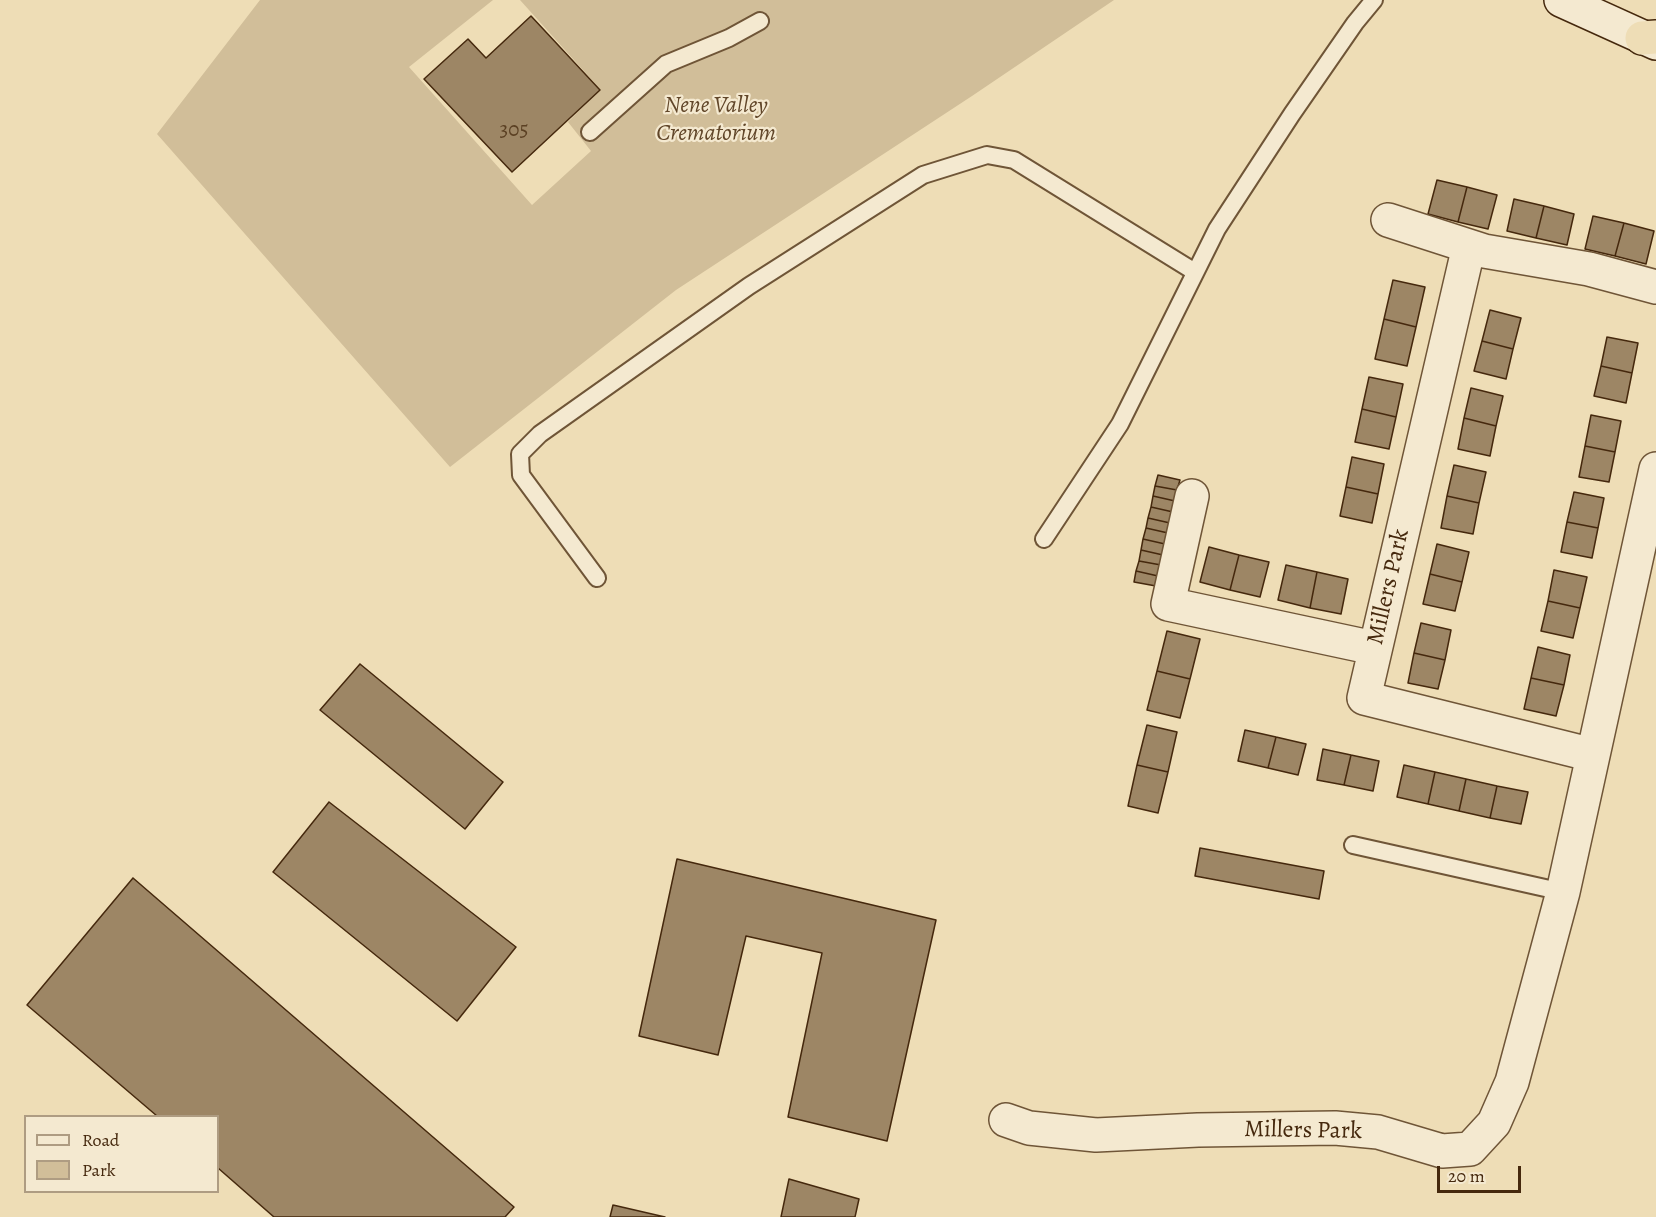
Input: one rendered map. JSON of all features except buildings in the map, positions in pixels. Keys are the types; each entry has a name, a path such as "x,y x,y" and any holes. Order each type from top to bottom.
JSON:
{"street":[{"path":"1561,0 1652,39"},
{"path":"1388,220 1484,251 1589,269 1656,287"},
{"name":"Millers Park","path":"1469,246 1364,698 1593,755"},
{"name":"Millers Park","path":"1006,1120 1029,1128 1096,1135 1198,1130 1335,1128 1378,1132 1442,1151 1470,1149 1494,1123 1512,1082 1563,892 1656,469"},
{"path":"1192,496 1168,604 1374,648"}],"lane":[{"path":"1044,539 1120,423 1217,229 1355,23 1374,0"},
{"path":"590,132 666,64 729,38 759,21"},
{"path":"597,578 521,475 520,454 540,435 749,286 923,175 987,155 1014,160 1195,272"},
{"path":"1353,845 1563,892"}],"green space":[{"name":"Nene Valley Crematorium","path":"260,0 493,0 409,67 532,205 591,151 568,122 600,89 520,0 1114,0 676,290 450,467 157,134"}]}
